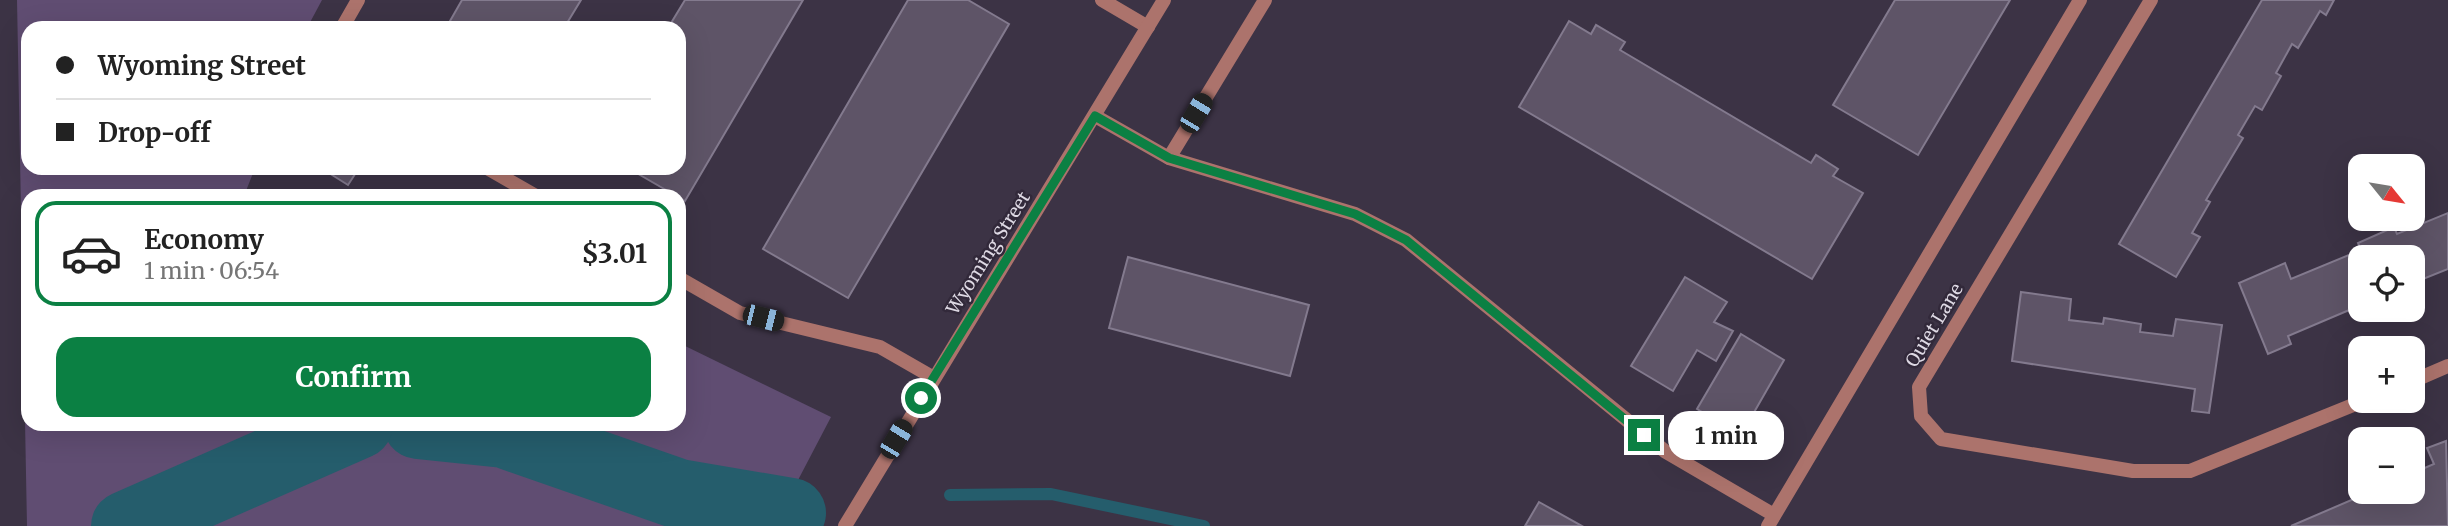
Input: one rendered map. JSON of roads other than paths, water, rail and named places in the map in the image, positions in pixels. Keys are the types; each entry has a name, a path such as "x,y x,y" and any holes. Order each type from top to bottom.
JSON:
{"street":[{"path":"346,21 358,0"},
{"path":"1102,0 1148,27"},
{"name":"Wyoming Street","path":"845,526 1164,0"},
{"path":"1169,158 1265,0"},
{"path":"1095,116 1169,158 1355,214 1406,240 1666,452 1771,521 2080,0"},
{"name":"Quiet Lane","path":"2151,0 1919,387 1921,416 1941,439 2133,471 2190,471 2348,407"},
{"path":"499,175 524,189"},
{"path":"686,282 740,313 880,347 933,378"},
{"path":"2425,376 2448,366"}],"waterway":[{"path":"126,526 342,431"},
{"path":"485,431 504,433 679,494 791,513"},
{"path":"950,495 1051,494 1204,526"}]}
